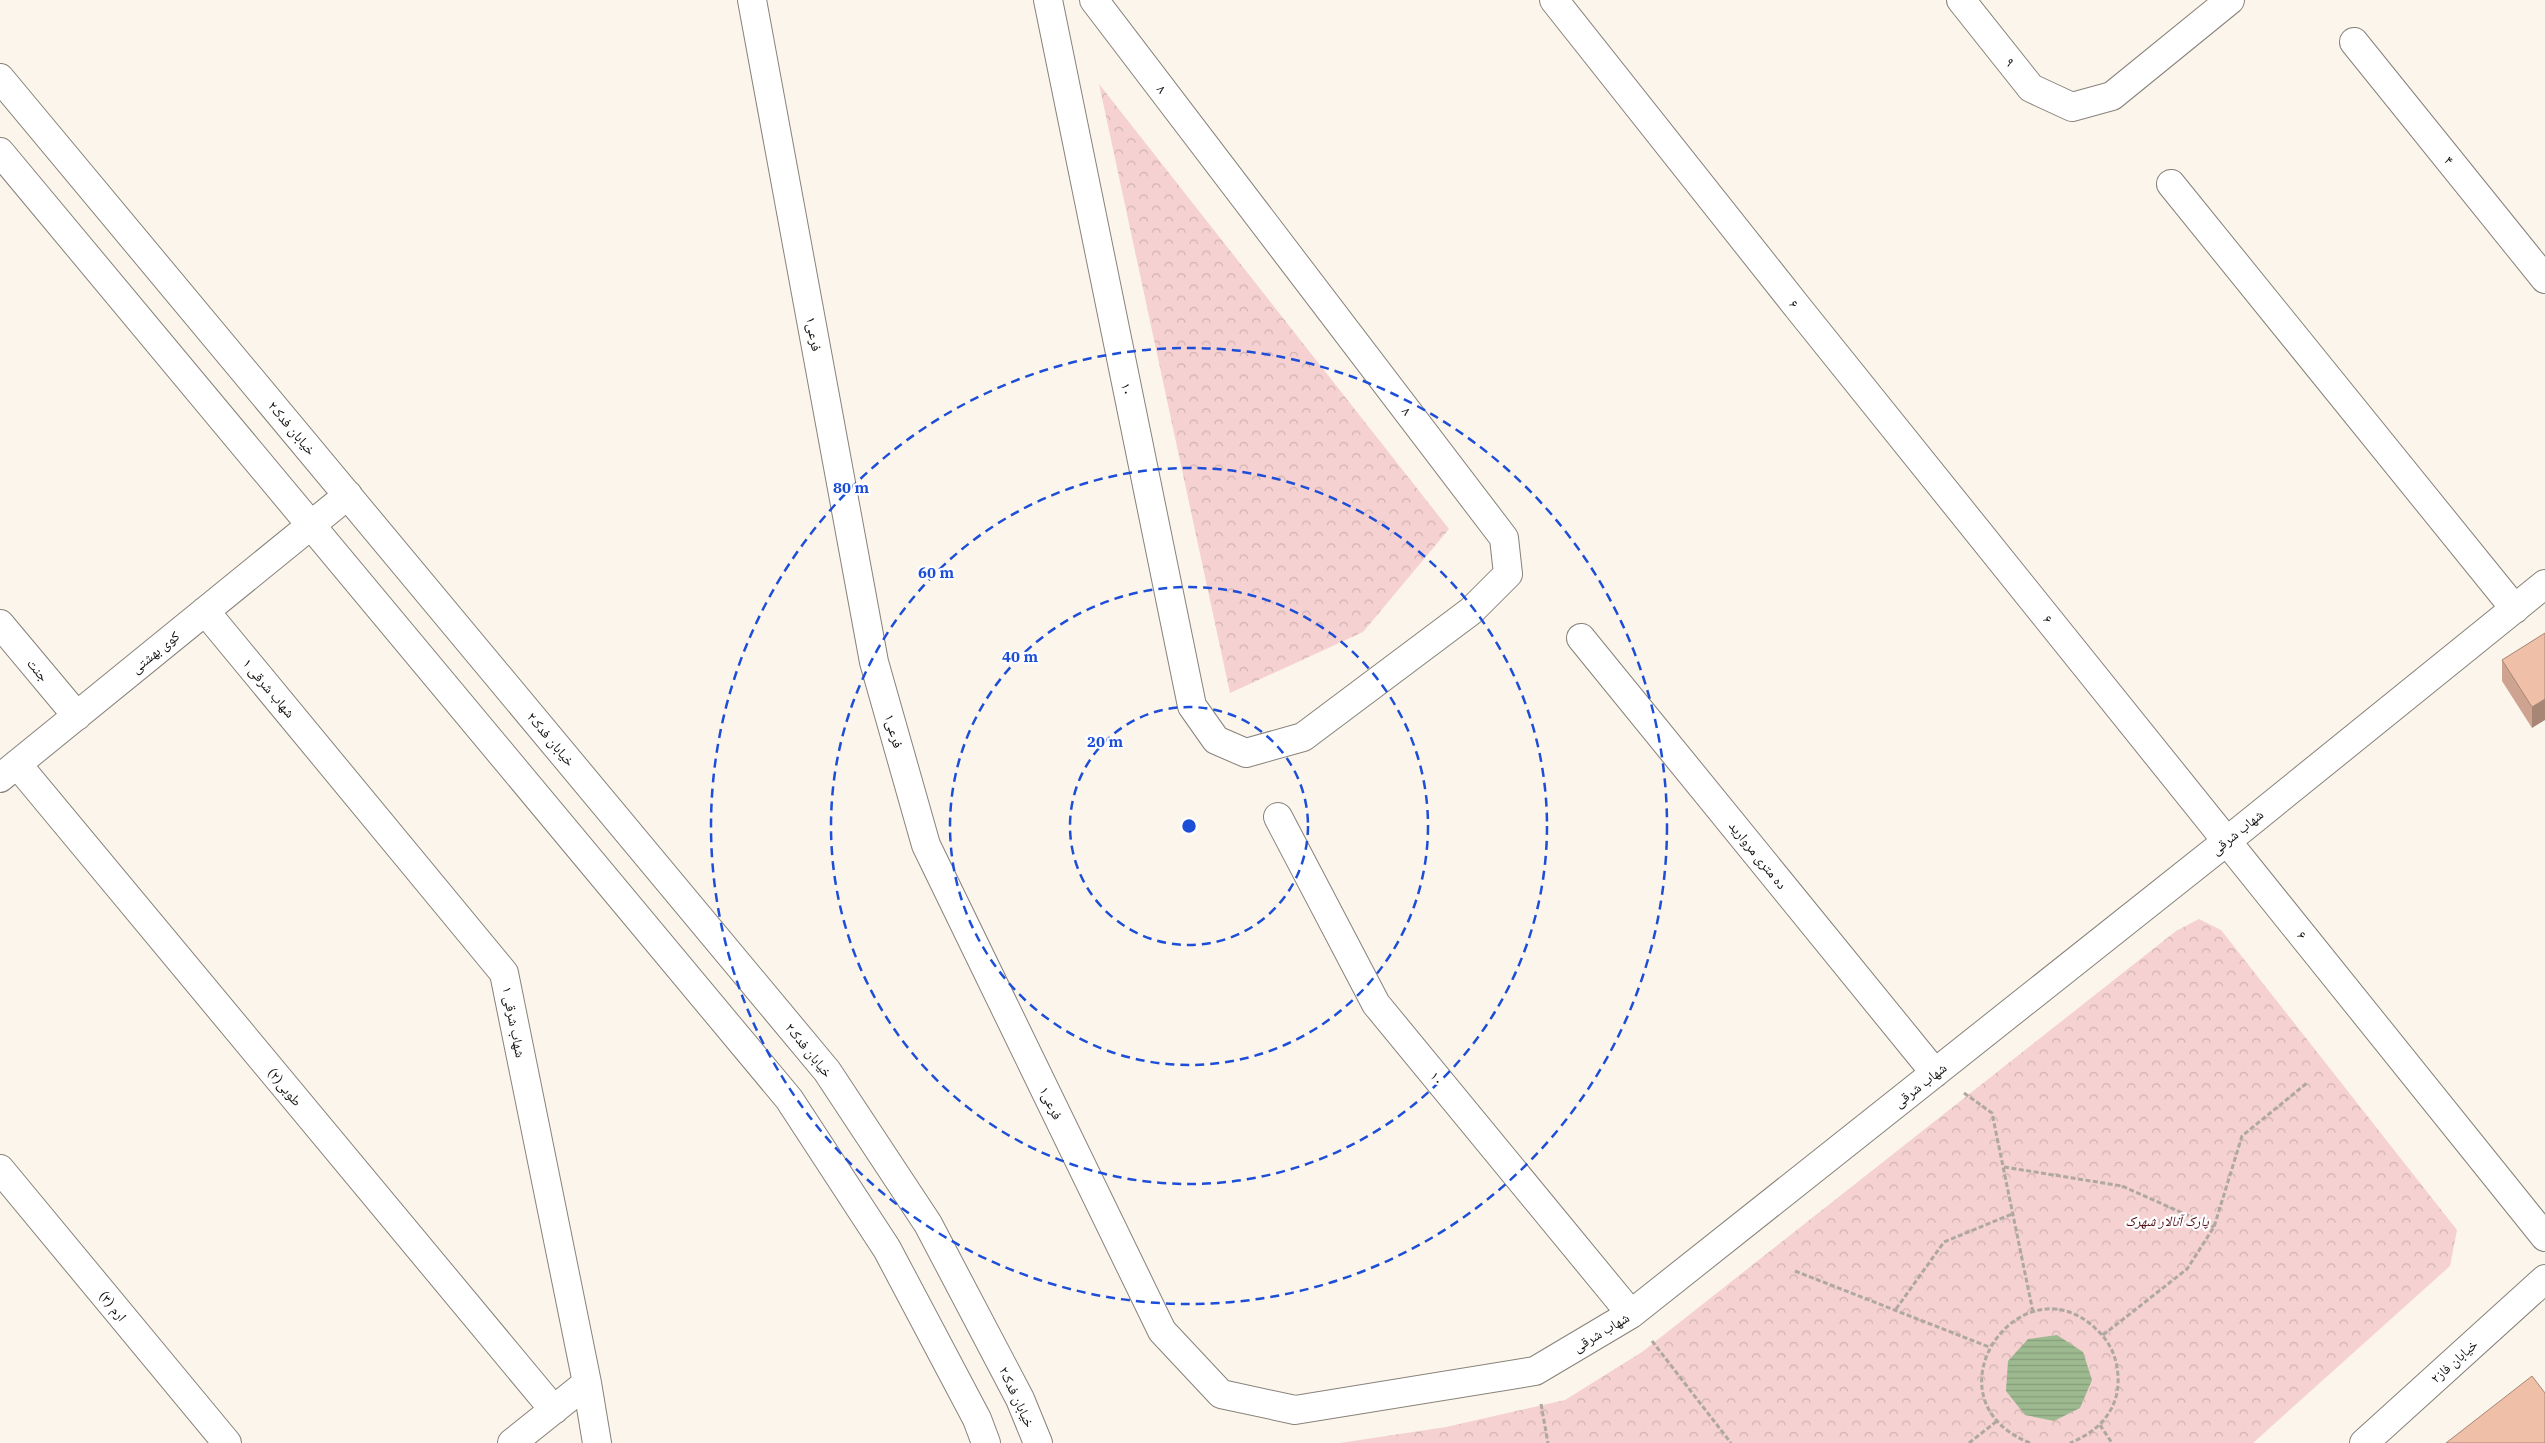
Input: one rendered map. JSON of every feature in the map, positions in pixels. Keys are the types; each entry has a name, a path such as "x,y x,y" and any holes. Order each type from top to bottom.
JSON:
{"street":[{"name":"فرعی۱","path":"752,0 874,662 926,845 1162,1331 1221,1394"},
{"name":"۱۰","path":"1048,0 1192,706 1216,740 1246,753"},
{"name":"۸","path":"1094,0 1504,538 1508,574 1471,611 1303,737 1246,753"},
{"name":"۶","path":"1554,0 1799,310 2545,1237"},
{"name":"۹","path":"1961,0 2031,88 2072,107 2112,96 2230,0"},
{"name":"۴","path":"2354,42 2545,279"},
{"name":"خیابان فدک۲","path":"0,78 827,1071 928,1224 1020,1399 1038,1443"},
{"path":"0,152 789,1099 887,1248 977,1419 986,1443"},
{"path":"2171,184 2515,608"},
{"name":"کوی بهشتی","path":"9,771 348,495"},
{"name":"شهاب شرقی","path":"1221,1394 1294,1410 1536,1371 1632,1314 2227,841 2545,584"},
{"name":"شهاب شرقی ۱","path":"205,611 504,973 587,1383 597,1443"},
{"name":"جنت","path":"0,624 77,716"},
{"name":"ده متری مروارید","path":"1581,638 1935,1073"},
{"name":"طوبی(۲)","path":"9,771 554,1410"},
{"name":"۱۰","path":"1278,817 1376,1004 1632,1314"},
{"name":"ارم (۳)","path":"0,1169 227,1443"},
{"name":"خیابان فاز۲","path":"2364,1443 2545,1279"},
{"path":"512,1443 587,1383"}],"path":[{"path":"1935,1073 1992,1113 2034,1312"},
{"path":"2103,1335 2187,1268 2214,1227 2242,1136 2307,1083"},
{"path":"2004,1167 2122,1186 2214,1227"},
{"path":"1896,1309 1944,1242 2012,1214"},
{"path":"1795,1271 1989,1347"},
{"path":"2030,1443 2011,1434 1997,1421 1987,1404 1982,1385 1983,1366 1989,1347 2000,1331 2015,1319 2034,1312 2053,1310 2072,1313 2089,1322 2103,1335 2113,1352 2118,1371 2117,1391 2111,1409 2100,1425 2085,1437 2070,1443"},
{"path":"1632,1314 1731,1443"},
{"path":"1969,1443 1997,1421"},
{"path":"2100,1425 2112,1443"}],"green space":[{"path":"1099,84 1449,529 1363,632 1230,693"},
{"name":"پارک آنالار شهرک","path":"2199,919 2221,930 2457,1230 2450,1266 2253,1443 1340,1443 1446,1427 1565,1400 1642,1352 2176,931"}],"shaded area":[{"path":"2057,1335 2083,1352 2092,1380 2080,1408 2054,1421 2025,1415 2006,1391 2008,1361 2028,1339"}],"building":[{"path":"2545,633 2545,699 2532,707 2502,660"},
{"path":"2532,1376 2545,1393 2545,1443 2446,1443"}]}
